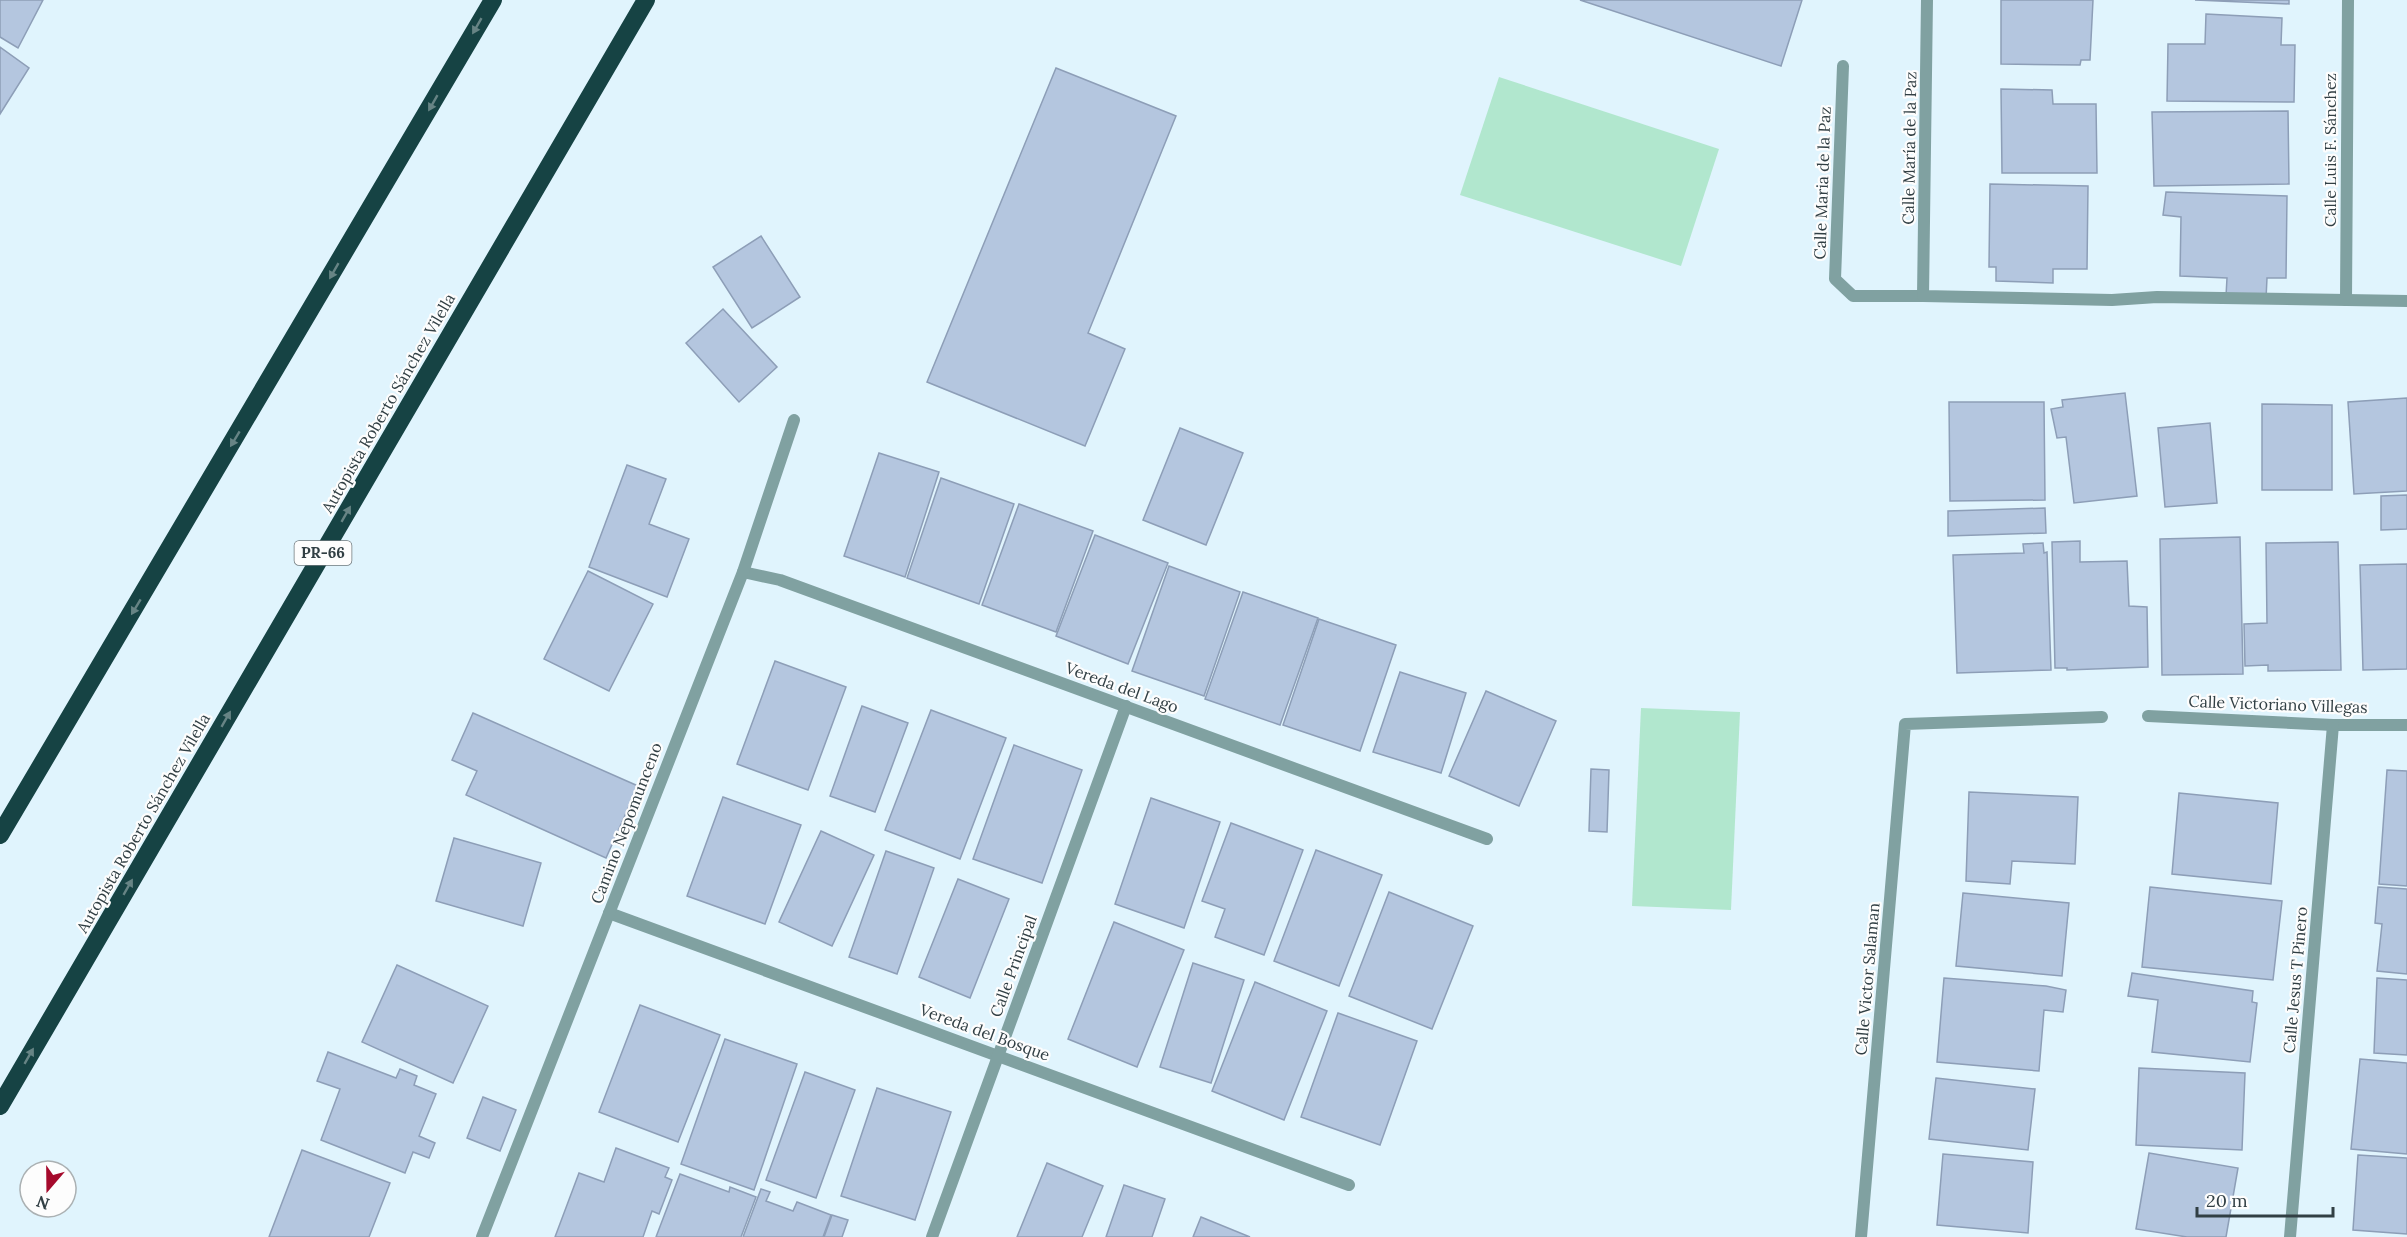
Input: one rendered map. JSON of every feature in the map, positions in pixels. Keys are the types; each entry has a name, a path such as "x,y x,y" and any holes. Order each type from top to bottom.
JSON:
{"highway":[{"path":"0,836 493,0"},
{"name":"Autopista Roberto Sánchez Vilella","path":"0,1106 646,0"}],"street":[{"name":"Calle María de la Paz","path":"1923,296 1927,0"},
{"name":"Calle Luis F. Sánchez","path":"2346,300 2348,0"},
{"name":"Calle Maria de la Paz","path":"1843,66 1835,279 1853,296 2407,301"},
{"name":"Camino Nepomunceno","path":"482,1237 743,572 795,420"},
{"name":"Vereda del Lago","path":"743,572 780,580 1487,839"},
{"name":"Calle Principal","path":"932,1237 1126,706"},
{"name":"Calle Victoriano Villegas","path":"2148,716 2333,725 2407,725"},
{"name":"Calle Victor Salaman","path":"1861,1237 1905,724 2102,717"},
{"name":"Calle Jesus T Pinero","path":"2290,1237 2333,725"},
{"name":"Vereda del Bosque","path":"609,913 1349,1185"}],"green space":[{"path":"1499,77 1719,149 1681,266 1460,195"},
{"path":"1641,708 1740,712 1731,910 1632,906"}],"building":[{"path":"0,0 43,0 18,48 0,37"},
{"path":"1580,0 1802,0 1781,66"},
{"path":"2001,0 2093,0 2090,60 2081,60 2080,65 2001,64"},
{"path":"2195,0 2289,0 2289,4"},
{"path":"2206,14 2282,18 2281,45 2295,45 2294,102 2167,101 2168,44 2205,44"},
{"path":"0,47 29,68 0,114"},
{"path":"1056,68 1176,116 1088,333 1125,349 1085,446 927,382"},
{"path":"2001,89 2052,90 2053,104 2096,104 2097,173 2002,173"},
{"path":"2288,111 2289,184 2154,186 2152,112"},
{"path":"1990,184 2088,186 2087,269 2053,269 2053,283 1996,281 1996,267 1989,267"},
{"path":"2166,192 2287,196 2286,278 2267,278 2266,299 2226,296 2227,278 2180,276 2181,217 2163,215"},
{"path":"761,236 800,297 752,328 713,267"},
{"path":"723,309 777,367 739,402 686,343"},
{"path":"2125,393 2137,496 2074,503 2066,437 2057,438 2051,409 2063,407 2062,400"},
{"path":"2407,398 2407,491 2354,494 2348,402"},
{"path":"1949,402 2044,402 2045,500 1950,501"},
{"path":"2262,404 2332,405 2332,490 2262,490"},
{"path":"2210,423 2217,503 2165,507 2158,428"},
{"path":"1180,428 1243,453 1206,545 1143,520"},
{"path":"879,453 939,472 905,577 844,556"},
{"path":"627,465 666,479 649,524 689,539 667,597 589,567"},
{"path":"941,478 1014,504 979,604 907,578"},
{"path":"2407,495 2407,529 2381,530 2381,496"},
{"path":"1019,504 1093,531 1056,632 982,605"},
{"path":"2045,508 2046,533 1948,536 1948,511"},
{"path":"1095,535 1168,563 1128,664 1056,636"},
{"path":"2240,537 2243,674 2162,675 2160,539"},
{"path":"2080,541 2080,562 2127,561 2129,606 2147,607 2148,667 2067,670 2067,668 2055,668 2052,542"},
{"path":"2338,542 2341,670 2268,671 2268,665 2245,666 2244,624 2267,623 2266,543"},
{"path":"2043,543 2044,553 2047,552 2051,670 1957,673 1953,555 2024,553 2023,544"},
{"path":"2407,564 2407,669 2363,670 2360,565"},
{"path":"1169,566 1240,592 1204,696 1132,671"},
{"path":"588,571 653,604 609,691 544,659"},
{"path":"1243,592 1318,618 1280,725 1205,699"},
{"path":"1319,619 1396,645 1360,751 1283,725"},
{"path":"775,661 846,687 808,790 737,764"},
{"path":"1400,672 1466,693 1441,773 1373,752"},
{"path":"1486,691 1556,721 1519,806 1449,776"},
{"path":"862,706 908,723 875,812 830,796"},
{"path":"931,710 1006,738 960,859 885,830"},
{"path":"473,713 638,786 606,858 466,795 477,771 452,760"},
{"path":"1014,745 1082,770 1042,883 973,859"},
{"path":"1591,769 1609,770 1607,832 1589,831"},
{"path":"2387,770 2407,771 2407,886 2379,884"},
{"path":"1969,792 2078,797 2075,864 2012,861 2010,884 1966,881"},
{"path":"2179,793 2278,803 2271,884 2172,874"},
{"path":"723,797 801,825 765,924 687,896"},
{"path":"1151,798 1220,822 1184,928 1115,904"},
{"path":"1231,823 1303,850 1264,955 1215,937 1225,909 1202,901"},
{"path":"821,831 874,855 832,946 779,922"},
{"path":"454,838 541,863 523,926 436,901"},
{"path":"1316,850 1382,875 1339,986 1274,961"},
{"path":"886,851 934,868 897,974 849,957"},
{"path":"958,879 1009,899 970,998 919,977"},
{"path":"2150,887 2282,901 2273,980 2142,967"},
{"path":"2378,887 2407,889 2407,974 2377,971 2382,924 2375,923"},
{"path":"1389,892 1473,926 1432,1029 1349,996"},
{"path":"1963,893 2069,903 2062,976 1956,966"},
{"path":"1114,922 1184,950 1137,1067 1068,1039"},
{"path":"1193,963 1244,980 1211,1083 1160,1067"},
{"path":"397,965 488,1006 453,1083 362,1042"},
{"path":"2132,973 2253,991 2252,1002 2257,1003 2250,1062 2152,1052 2158,1000 2128,996"},
{"path":"1944,978 2046,986 2066,990 2063,1012 2044,1010 2039,1071 1937,1062"},
{"path":"2377,978 2407,980 2407,1055 2374,1053"},
{"path":"1255,982 1327,1011 1284,1120 1212,1091"},
{"path":"640,1005 720,1035 678,1142 599,1112"},
{"path":"1338,1013 1417,1041 1380,1145 1301,1117"},
{"path":"725,1039 797,1064 754,1190 681,1164"},
{"path":"328,1052 396,1078 400,1069 417,1076 414,1085 436,1094 419,1136 435,1143 429,1158 413,1152 405,1173 321,1140 340,1089 317,1081"},
{"path":"2360,1059 2407,1063 2407,1154 2351,1149"},
{"path":"2139,1068 2245,1073 2242,1150 2136,1145"},
{"path":"805,1072 855,1090 816,1198 766,1180"},
{"path":"1936,1078 2035,1089 2028,1150 1929,1139"},
{"path":"877,1088 951,1112 915,1220 841,1196"},
{"path":"483,1097 516,1110 500,1151 467,1138"},
{"path":"616,1148 669,1168 665,1177 672,1180 659,1214 652,1211 643,1237 555,1237 579,1173 604,1182"},
{"path":"302,1150 390,1183 369,1237 269,1237"},
{"path":"2149,1153 2238,1168 2226,1237 2187,1237 2136,1229"},
{"path":"1943,1154 2033,1162 2028,1233 1937,1225"},
{"path":"2358,1155 2407,1158 2407,1234 2353,1230"},
{"path":"1047,1163 1103,1186 1082,1237 1017,1237"},
{"path":"680,1174 729,1192 730,1187 756,1197 741,1237 656,1237"},
{"path":"1124,1185 1165,1199 1152,1237 1106,1237"},
{"path":"761,1189 770,1192 766,1201 793,1211 797,1202 831,1215 823,1237 743,1237"},
{"path":"832,1215 848,1220 842,1237 824,1237"},
{"path":"1201,1217 1250,1237 1193,1237"}]}
